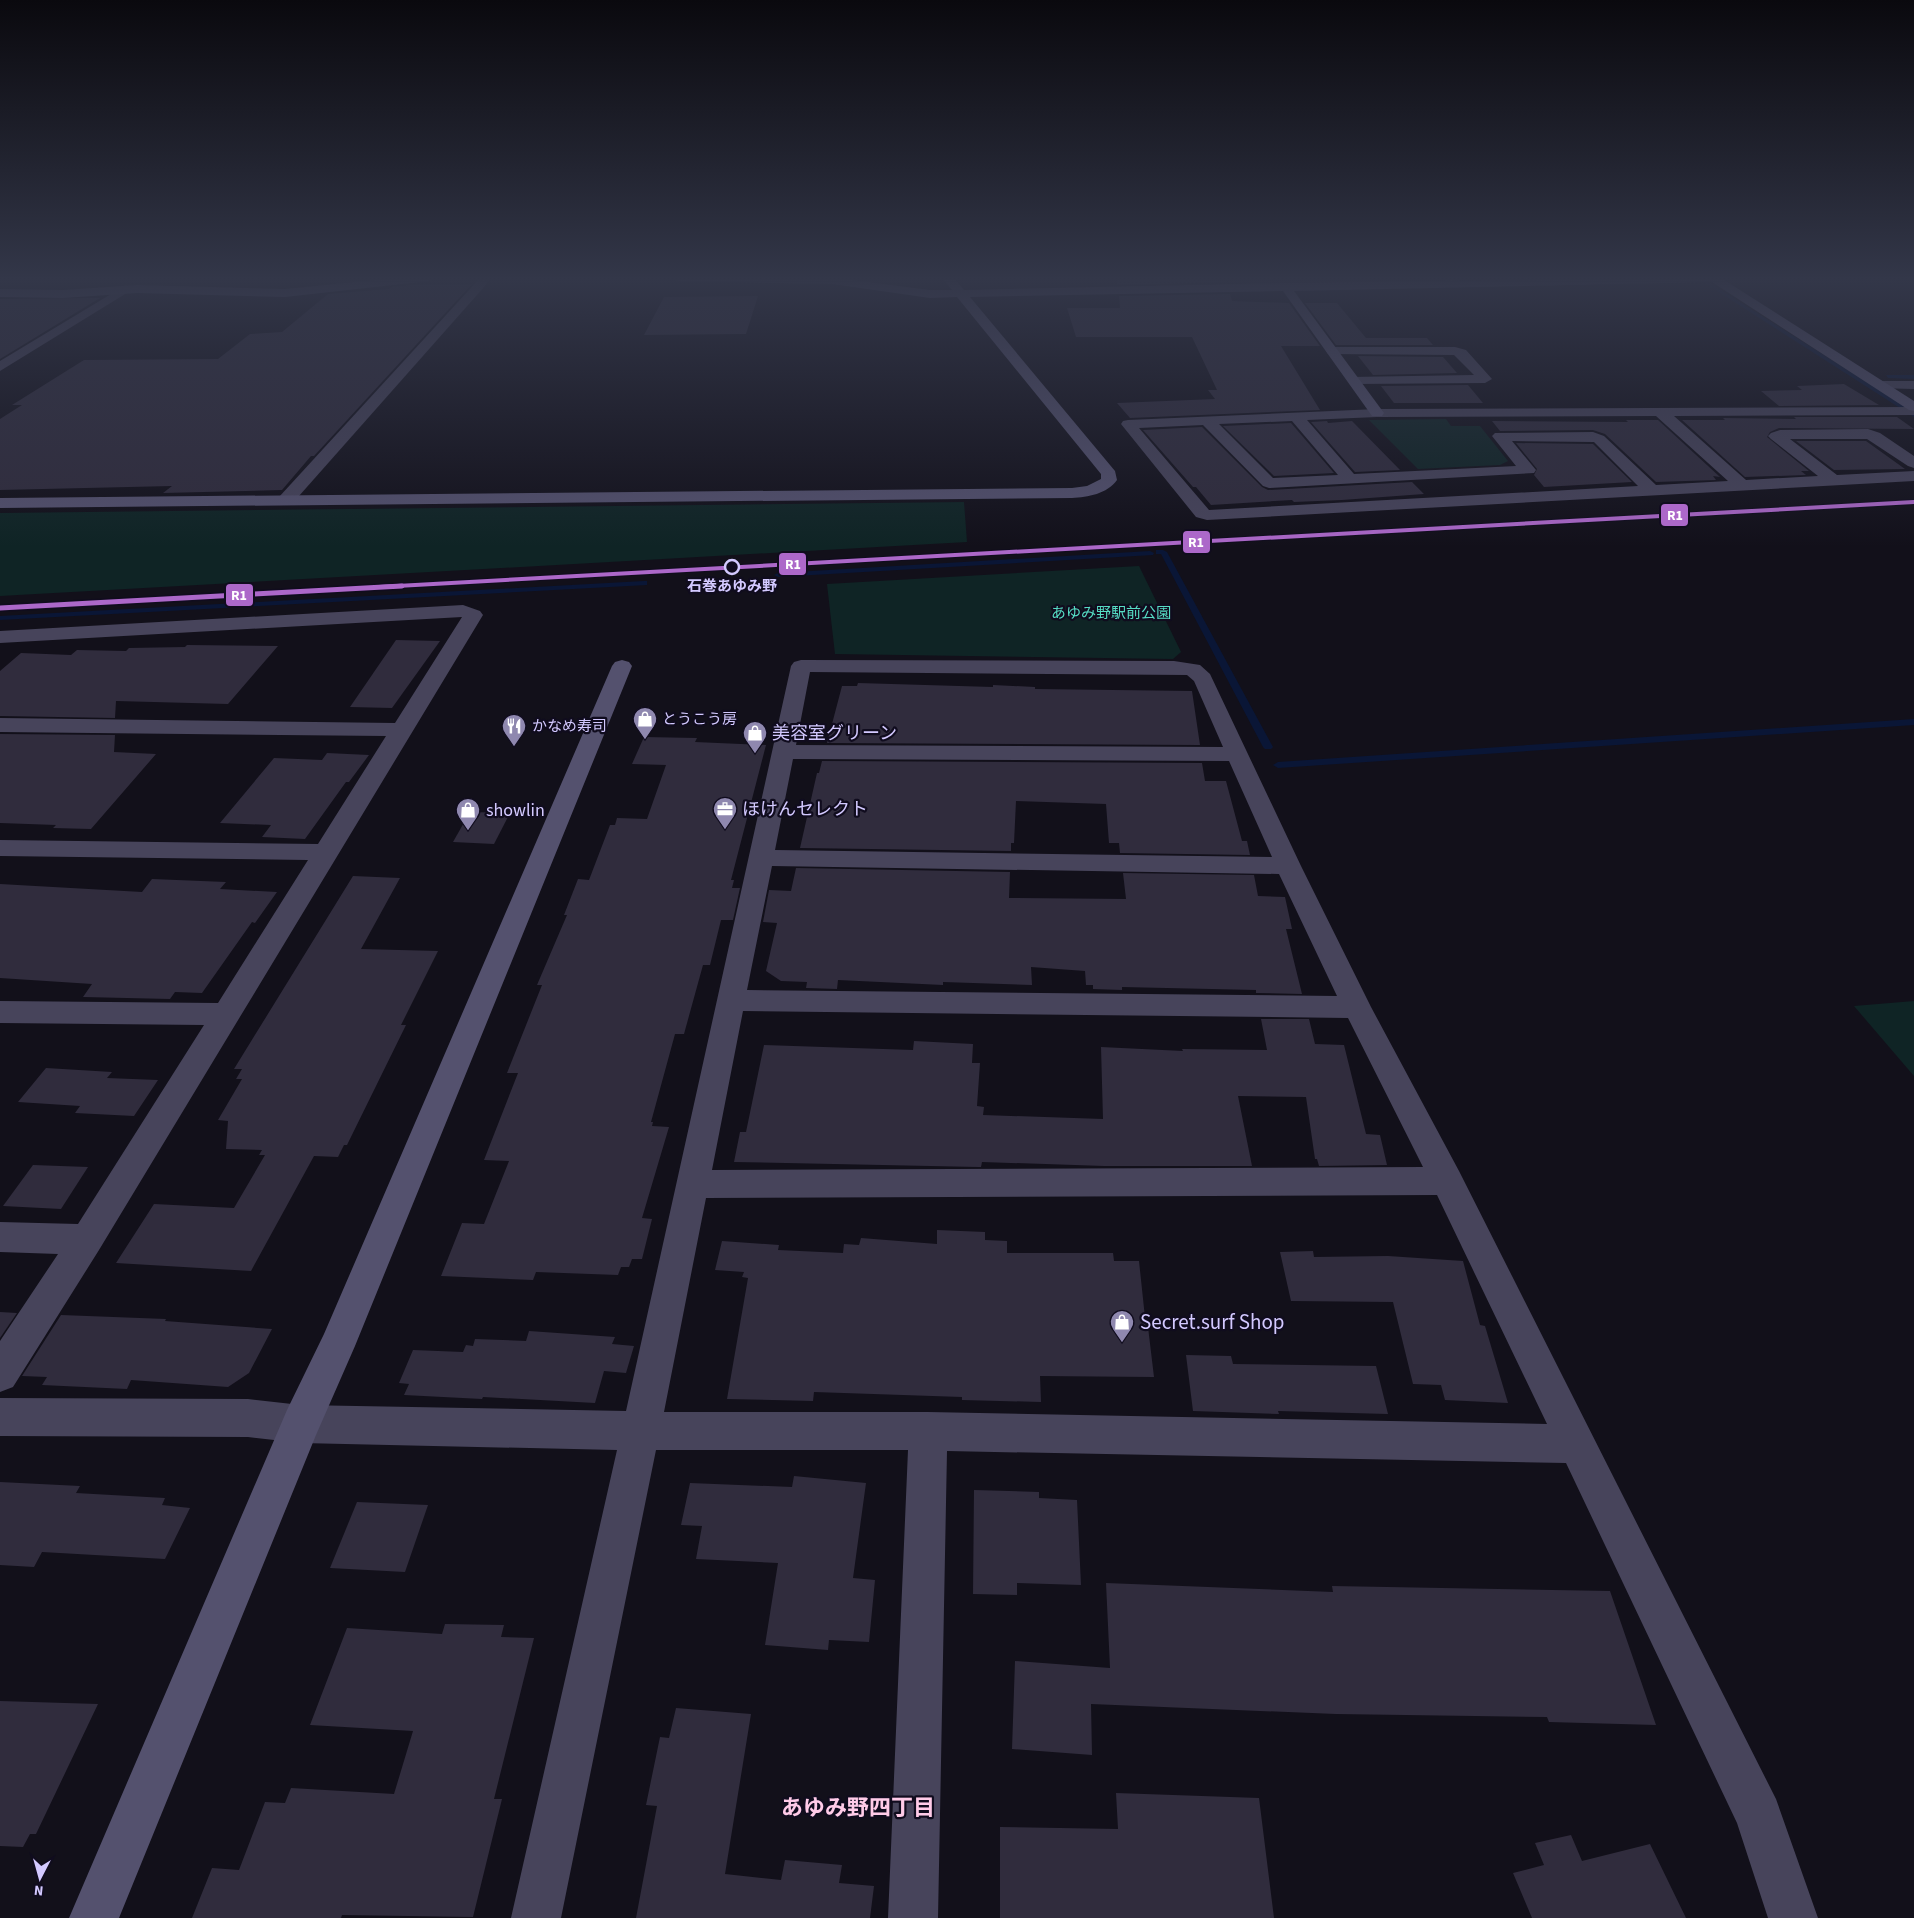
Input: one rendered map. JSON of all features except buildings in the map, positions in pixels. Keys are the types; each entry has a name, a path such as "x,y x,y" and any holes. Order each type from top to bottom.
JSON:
{"street":[{"path":"285,501 405,368"},
{"path":"0,503 1072,493 1092,491 1103,486 1109,480 1108,474 1021,368"},
{"path":"1346,368 1377,413"},
{"path":"1355,380 1485,379 1474,368"},
{"path":"1853,368 1914,406"},
{"path":"1881,385 1914,385"},
{"path":"1914,411 1377,413 1128,424 1202,513 1207,515 1652,491 1830,479 1914,476"},
{"path":"1660,412 1742,484"},
{"path":"1296,417 1350,478"},
{"path":"1206,420 1269,483 1528,470 1500,436 1593,437 1599,439 1652,491"},
{"path":"1830,479 1776,436 1780,434 1868,434 1875,436 1914,463"},
{"path":"0,1374 86,1239 473,615 464,610 5,640"},
{"path":"94,1918 301,1424 337,1346 622,666"},
{"path":"536,1918 641,1431 801,666 1174,668 1193,669 1203,678 1288,866 1357,1007 1447,1181 1759,1816 1794,1918"},
{"path":"0,725 403,730"},
{"path":"783,752 1236,754"},
{"path":"0,848 327,852"},
{"path":"761,858 1288,866"},
{"path":"730,1000 1357,1007"},
{"path":"0,1012 226,1014"},
{"path":"692,1184 1447,1181"},
{"path":"0,1237 86,1239"},
{"path":"0,1417 248,1418 301,1424 641,1431 928,1431 1576,1444"},
{"path":"913,1918 928,1431"}],"green space":[{"path":"1446,419 1451,426 1480,426 1508,461 1500,465 1418,469 1369,420"},
{"path":"964,502 967,542 0,596 0,513"},
{"name":"あゆみ野駅前公園","path":"1139,566 1181,652 1173,659 835,654 827,584"},
{"path":"1914,1001 1914,1076 1854,1006"}],"waterway":[{"path":"1839,368 1914,415"},
{"path":"1888,376 1914,377"},
{"path":"1159,552 1163,552 1268,747"},
{"path":"778,575 1150,553"},
{"path":"0,618 644,583"},
{"path":"1278,765 1914,722"}],"transit line":[{"name":"R1","path":"0,608 1914,502"}],"place":[{"name":"石巻あゆみ野","path":"732,567"},
{"name":"とうこう房","path":"645,740"},
{"name":"かなめ寿司","path":"514,747"},
{"name":"美容室グリーン","path":"755,754"},
{"name":"ほけんセレクト","path":"725,830"},
{"name":"showlin","path":"468,831"},
{"name":"Secret.surf Shop","path":"1122,1343"}],"district":[{"name":"あゆみ野四丁目","path":"858,1807"}]}
